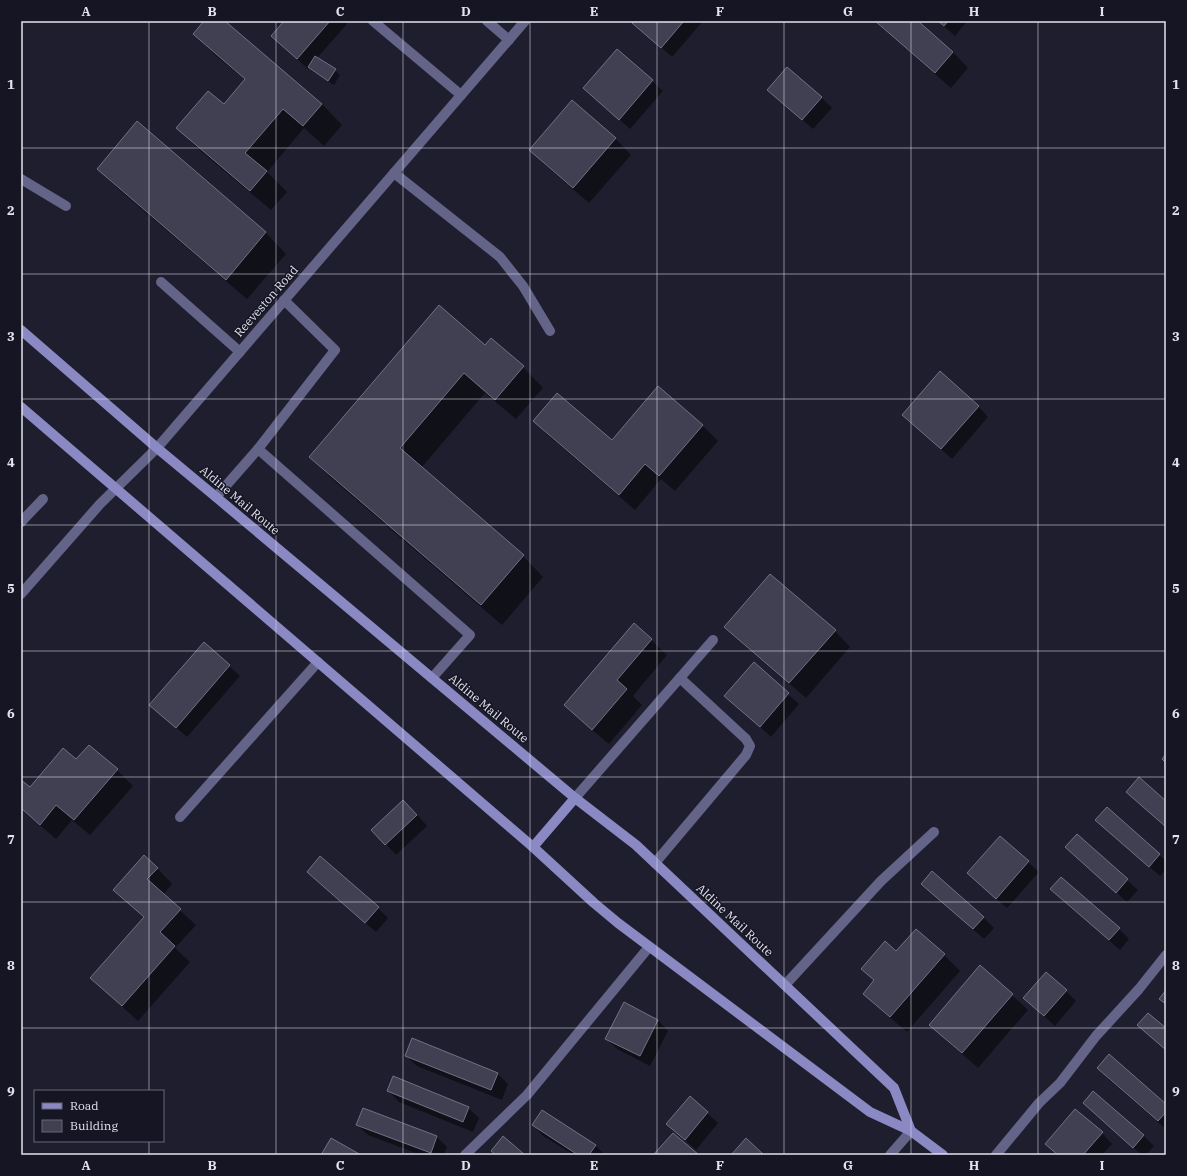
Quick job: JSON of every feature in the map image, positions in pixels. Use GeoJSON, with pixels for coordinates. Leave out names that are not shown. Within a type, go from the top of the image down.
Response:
{"type":"FeatureCollection","features":[{"type":"Feature","properties":{"kind":"main road","name":"Aldine Mail Route"},"geometry":{"type":"LineString","coordinates":[[21,330],[157,448],[575,798],[636,845],[894,1088],[911,1131]]}},
{"type":"Feature","properties":{"kind":"main road"},"geometry":{"type":"LineString","coordinates":[[21,407],[534,848],[594,903],[649,947],[870,1112],[911,1131],[943,1155]]}},
{"type":"Feature","properties":{"kind":"main road"},"geometry":{"type":"LineString","coordinates":[[534,848],[575,798]]}},
{"type":"Feature","properties":{"kind":"street"},"geometry":{"type":"LineString","coordinates":[[372,21],[461,95]]}},
{"type":"Feature","properties":{"kind":"street"},"geometry":{"type":"LineString","coordinates":[[488,21],[509,40]]}},
{"type":"Feature","properties":{"kind":"street","name":"Reeveston Road"},"geometry":{"type":"LineString","coordinates":[[21,594],[100,504],[117,489],[157,448],[525,21]]}},
{"type":"Feature","properties":{"kind":"street"},"geometry":{"type":"LineString","coordinates":[[394,173],[500,257],[523,286],[550,331]]}},
{"type":"Feature","properties":{"kind":"street"},"geometry":{"type":"LineString","coordinates":[[21,178],[66,206]]}},
{"type":"Feature","properties":{"kind":"street"},"geometry":{"type":"LineString","coordinates":[[161,282],[240,352]]}},
{"type":"Feature","properties":{"kind":"street"},"geometry":{"type":"LineString","coordinates":[[216,497],[258,449],[336,350],[284,300]]}},
{"type":"Feature","properties":{"kind":"street"},"geometry":{"type":"LineString","coordinates":[[258,449],[470,635],[432,678]]}},
{"type":"Feature","properties":{"kind":"street"},"geometry":{"type":"LineString","coordinates":[[21,522],[43,499]]}},
{"type":"Feature","properties":{"kind":"street"},"geometry":{"type":"LineString","coordinates":[[575,798],[713,640]]}},
{"type":"Feature","properties":{"kind":"street"},"geometry":{"type":"LineString","coordinates":[[180,817],[318,662]]}},
{"type":"Feature","properties":{"kind":"street"},"geometry":{"type":"LineString","coordinates":[[655,863],[746,755],[750,746],[746,739],[680,678]]}},
{"type":"Feature","properties":{"kind":"street"},"geometry":{"type":"LineString","coordinates":[[784,985],[881,881],[934,832]]}},
{"type":"Feature","properties":{"kind":"street"},"geometry":{"type":"LineString","coordinates":[[465,1155],[527,1095],[649,947]]}},
{"type":"Feature","properties":{"kind":"street"},"geometry":{"type":"LineString","coordinates":[[996,1155],[1039,1103],[1060,1083],[1096,1036],[1139,989],[1166,955]]}},
{"type":"Feature","properties":{"kind":"street"},"geometry":{"type":"LineString","coordinates":[[890,1155],[911,1131]]}},
{"type":"Feature","properties":{"kind":"building"},"geometry":{"type":"Polygon","coordinates":[[[204,21],[225,21],[322,104],[303,126],[283,109],[245,153],[267,171],[250,191],[176,128],[208,91],[224,104],[245,79],[193,34],[204,21]]]}},
{"type":"Feature","properties":{"kind":"building"},"geometry":{"type":"Polygon","coordinates":[[[284,21],[330,21],[297,59],[271,36],[284,21]]]}},
{"type":"Feature","properties":{"kind":"building"},"geometry":{"type":"Polygon","coordinates":[[[634,21],[684,21],[661,48],[632,23],[634,21]]]}},
{"type":"Feature","properties":{"kind":"building"},"geometry":{"type":"Polygon","coordinates":[[[875,21],[918,21],[953,52],[935,73],[875,21]]]}},
{"type":"Feature","properties":{"kind":"building"},"geometry":{"type":"Polygon","coordinates":[[[938,21],[948,21],[944,26],[938,21]]]}},
{"type":"Feature","properties":{"kind":"building"},"geometry":{"type":"Polygon","coordinates":[[[617,49],[653,80],[619,120],[583,88],[617,49]]]}},
{"type":"Feature","properties":{"kind":"building"},"geometry":{"type":"Polygon","coordinates":[[[315,56],[336,69],[328,81],[308,67],[315,56]]]}},
{"type":"Feature","properties":{"kind":"building"},"geometry":{"type":"Polygon","coordinates":[[[787,67],[822,97],[802,120],[767,90],[787,67]]]}},
{"type":"Feature","properties":{"kind":"building"},"geometry":{"type":"Polygon","coordinates":[[[572,100],[616,138],[573,188],[529,150],[572,100]]]}},
{"type":"Feature","properties":{"kind":"building"},"geometry":{"type":"Polygon","coordinates":[[[137,121],[266,232],[226,280],[97,169],[137,121]]]}},
{"type":"Feature","properties":{"kind":"building"},"geometry":{"type":"Polygon","coordinates":[[[439,305],[485,345],[491,338],[524,366],[495,400],[464,373],[400,448],[524,555],[481,605],[309,457],[439,305]]]}},
{"type":"Feature","properties":{"kind":"building"},"geometry":{"type":"Polygon","coordinates":[[[940,371],[979,406],[941,449],[902,415],[940,371]]]}},
{"type":"Feature","properties":{"kind":"building"},"geometry":{"type":"Polygon","coordinates":[[[658,386],[703,425],[659,476],[645,464],[619,495],[533,421],[557,393],[612,440],[658,386]]]}},
{"type":"Feature","properties":{"kind":"building"},"geometry":{"type":"Polygon","coordinates":[[[770,574],[836,630],[789,683],[724,627],[770,574]]]}},
{"type":"Feature","properties":{"kind":"building"},"geometry":{"type":"Polygon","coordinates":[[[634,623],[652,639],[617,680],[627,689],[592,730],[564,705],[634,623]]]}},
{"type":"Feature","properties":{"kind":"building"},"geometry":{"type":"Polygon","coordinates":[[[204,642],[230,665],[176,728],[149,705],[204,642]]]}},
{"type":"Feature","properties":{"kind":"building"},"geometry":{"type":"Polygon","coordinates":[[[754,662],[789,693],[760,727],[724,696],[754,662]]]}},
{"type":"Feature","properties":{"kind":"building"},"geometry":{"type":"Polygon","coordinates":[[[89,745],[118,769],[74,820],[56,805],[40,825],[21,808],[21,780],[30,787],[63,748],[76,759],[89,745]]]}},
{"type":"Feature","properties":{"kind":"building"},"geometry":{"type":"Polygon","coordinates":[[[1166,754],[1166,763],[1162,759],[1166,754]]]}},
{"type":"Feature","properties":{"kind":"building"},"geometry":{"type":"Polygon","coordinates":[[[1139,777],[1166,801],[1166,827],[1126,792],[1139,777]]]}},
{"type":"Feature","properties":{"kind":"building"},"geometry":{"type":"Polygon","coordinates":[[[403,800],[417,815],[385,845],[371,830],[403,800]]]}},
{"type":"Feature","properties":{"kind":"building"},"geometry":{"type":"Polygon","coordinates":[[[1107,807],[1160,854],[1149,867],[1095,820],[1107,807]]]}},
{"type":"Feature","properties":{"kind":"building"},"geometry":{"type":"Polygon","coordinates":[[[1077,834],[1128,879],[1116,893],[1065,847],[1077,834]]]}},
{"type":"Feature","properties":{"kind":"building"},"geometry":{"type":"Polygon","coordinates":[[[1000,836],[1029,861],[996,899],[967,873],[1000,836]]]}},
{"type":"Feature","properties":{"kind":"building"},"geometry":{"type":"Polygon","coordinates":[[[144,855],[158,868],[147,879],[181,909],[160,932],[175,946],[122,1006],[90,978],[144,917],[113,890],[144,855]]]}},
{"type":"Feature","properties":{"kind":"building"},"geometry":{"type":"Polygon","coordinates":[[[320,856],[379,907],[365,923],[307,872],[320,856]]]}},
{"type":"Feature","properties":{"kind":"building"},"geometry":{"type":"Polygon","coordinates":[[[932,871],[984,917],[973,929],[921,884],[932,871]]]}},
{"type":"Feature","properties":{"kind":"building"},"geometry":{"type":"Polygon","coordinates":[[[1061,877],[1120,928],[1109,940],[1050,889],[1061,877]]]}},
{"type":"Feature","properties":{"kind":"building"},"geometry":{"type":"Polygon","coordinates":[[[916,929],[945,954],[890,1017],[863,994],[874,980],[861,969],[885,941],[896,951],[916,929]]]}},
{"type":"Feature","properties":{"kind":"building"},"geometry":{"type":"Polygon","coordinates":[[[980,965],[1013,994],[962,1053],[929,1025],[980,965]]]}},
{"type":"Feature","properties":{"kind":"building"},"geometry":{"type":"Polygon","coordinates":[[[1046,972],[1067,990],[1044,1016],[1023,998],[1046,972]]]}},
{"type":"Feature","properties":{"kind":"building"},"geometry":{"type":"Polygon","coordinates":[[[1166,990],[1166,1004],[1159,999],[1166,990]]]}},
{"type":"Feature","properties":{"kind":"building"},"geometry":{"type":"Polygon","coordinates":[[[624,1002],[658,1020],[640,1056],[605,1039],[624,1002]]]}},
{"type":"Feature","properties":{"kind":"building"},"geometry":{"type":"Polygon","coordinates":[[[1148,1013],[1166,1028],[1166,1050],[1137,1025],[1148,1013]]]}},
{"type":"Feature","properties":{"kind":"building"},"geometry":{"type":"Polygon","coordinates":[[[412,1038],[498,1073],[491,1090],[405,1056],[412,1038]]]}},
{"type":"Feature","properties":{"kind":"building"},"geometry":{"type":"Polygon","coordinates":[[[1109,1054],[1166,1104],[1166,1112],[1158,1121],[1097,1068],[1109,1054]]]}},
{"type":"Feature","properties":{"kind":"building"},"geometry":{"type":"Polygon","coordinates":[[[393,1076],[469,1107],[463,1122],[387,1091],[393,1076]]]}},
{"type":"Feature","properties":{"kind":"building"},"geometry":{"type":"Polygon","coordinates":[[[1093,1091],[1144,1135],[1133,1148],[1083,1103],[1093,1091]]]}},
{"type":"Feature","properties":{"kind":"building"},"geometry":{"type":"Polygon","coordinates":[[[690,1096],[708,1112],[685,1140],[666,1124],[690,1096]]]}},
{"type":"Feature","properties":{"kind":"building"},"geometry":{"type":"Polygon","coordinates":[[[363,1108],[437,1136],[431,1153],[356,1125],[363,1108]]]}},
{"type":"Feature","properties":{"kind":"building"},"geometry":{"type":"Polygon","coordinates":[[[1075,1109],[1103,1132],[1083,1155],[1058,1155],[1045,1144],[1075,1109]]]}},
{"type":"Feature","properties":{"kind":"building"},"geometry":{"type":"Polygon","coordinates":[[[542,1110],[596,1145],[589,1155],[578,1155],[532,1125],[542,1110]]]}},
{"type":"Feature","properties":{"kind":"building"},"geometry":{"type":"Polygon","coordinates":[[[673,1133],[699,1155],[653,1155],[673,1133]]]}},
{"type":"Feature","properties":{"kind":"building"},"geometry":{"type":"Polygon","coordinates":[[[503,1136],[525,1155],[496,1155],[491,1151],[503,1136]]]}},
{"type":"Feature","properties":{"kind":"building"},"geometry":{"type":"Polygon","coordinates":[[[331,1138],[361,1155],[321,1155],[331,1138]]]}},
{"type":"Feature","properties":{"kind":"building"},"geometry":{"type":"Polygon","coordinates":[[[746,1138],[764,1155],[731,1155],[746,1138]]]}}]}
